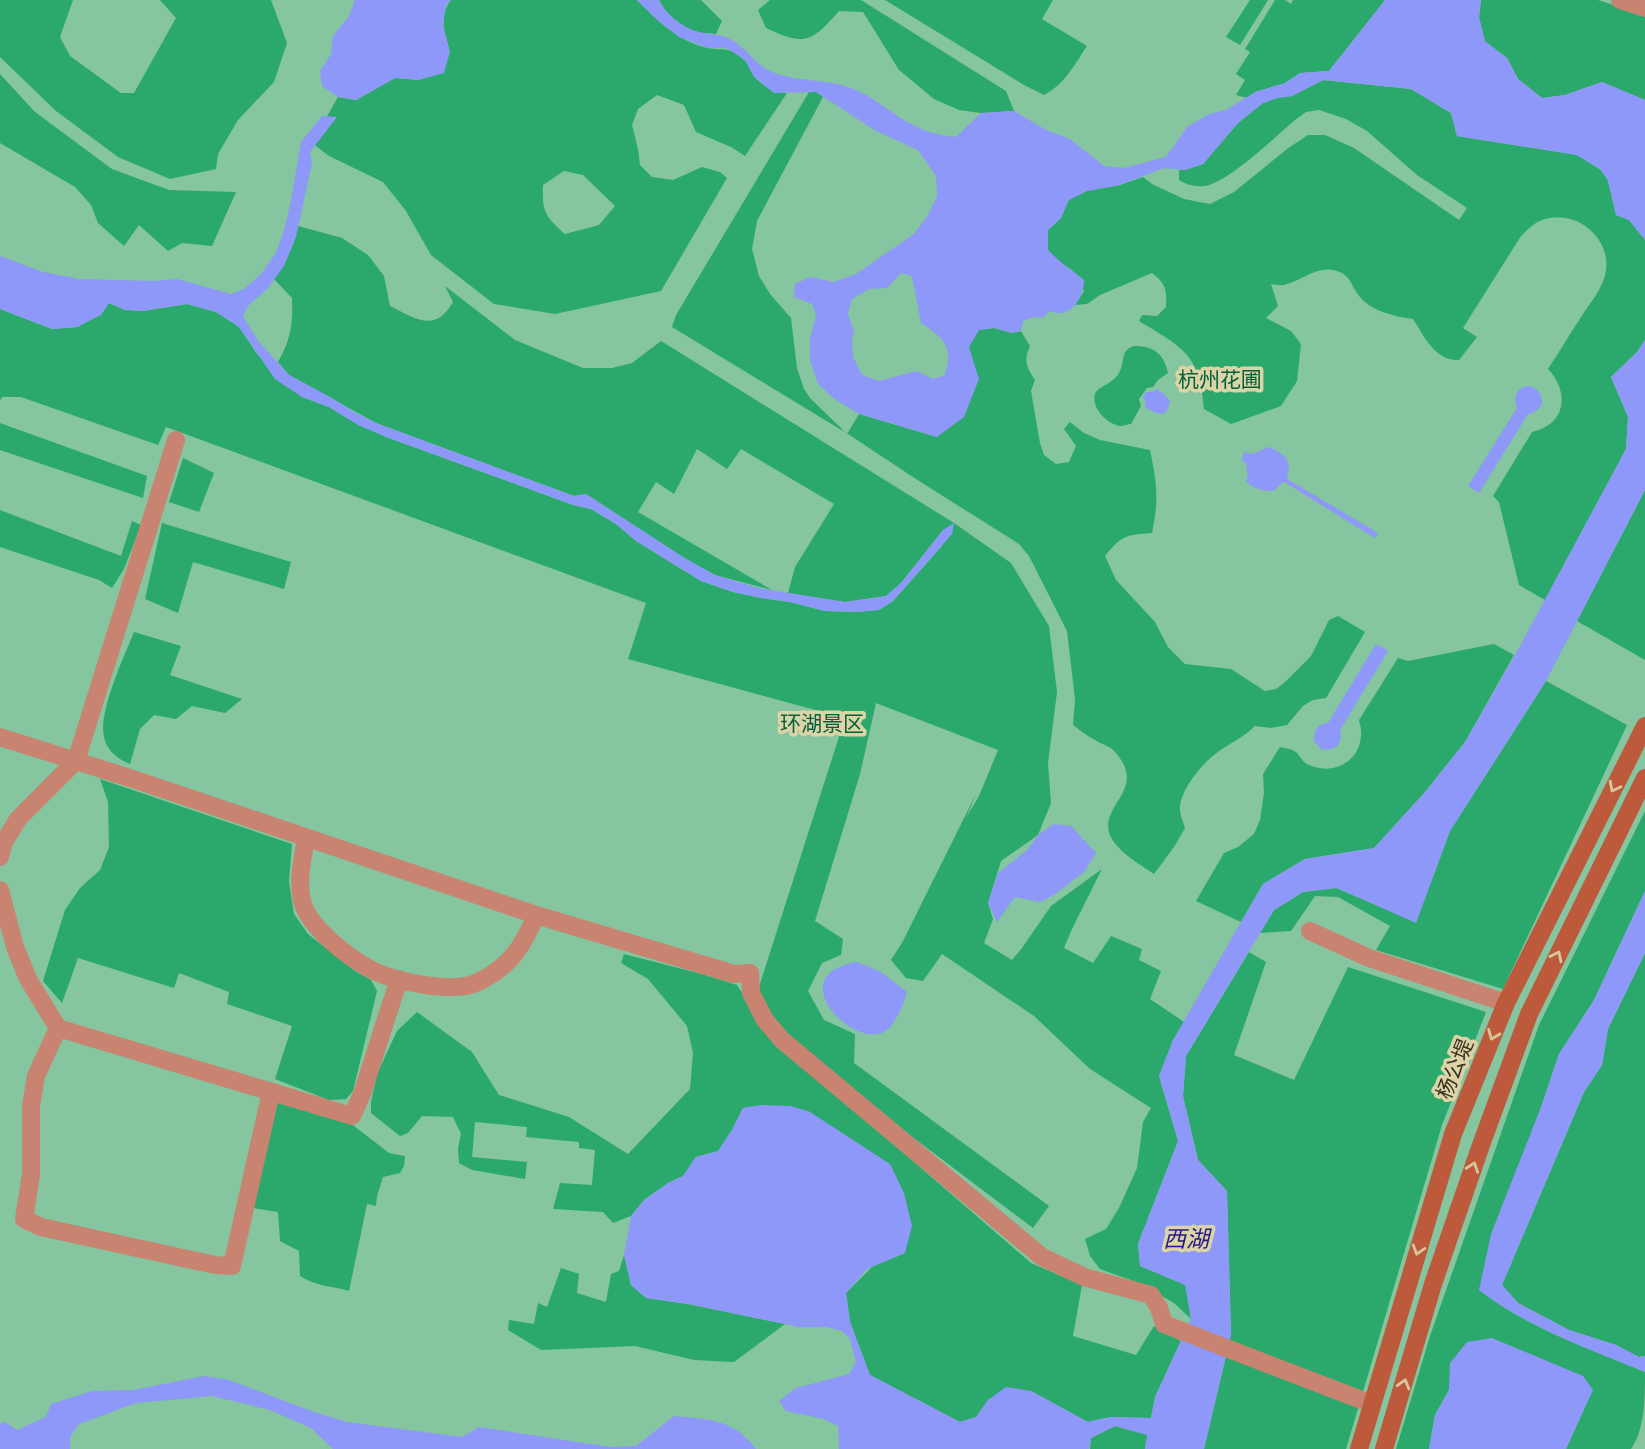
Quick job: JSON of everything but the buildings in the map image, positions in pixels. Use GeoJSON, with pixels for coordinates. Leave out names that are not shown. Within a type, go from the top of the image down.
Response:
{"type":"FeatureCollection","features":[{"type":"Feature","properties":{"kind":"main road","name":"杨公堤"},"geometry":{"type":"LineString","coordinates":[[1359,1449],[1453,1134],[1506,1003],[1645,726]]}},
{"type":"Feature","properties":{"kind":"main road"},"geometry":{"type":"LineString","coordinates":[[1384,1449],[1437,1271],[1529,1014],[1645,778]]}},
{"type":"Feature","properties":{"kind":"street"},"geometry":{"type":"LineString","coordinates":[[1620,0],[1645,8]]}},
{"type":"Feature","properties":{"kind":"street"},"geometry":{"type":"LineString","coordinates":[[0,857],[4,842],[18,819],[76,761],[176,440]]}},
{"type":"Feature","properties":{"kind":"street"},"geometry":{"type":"LineString","coordinates":[[0,737],[536,915],[734,974],[750,974],[751,993],[765,1020],[795,1052],[1042,1257],[1084,1277],[1151,1295],[1164,1324],[1372,1404]]}},
{"type":"Feature","properties":{"kind":"street"},"geometry":{"type":"LineString","coordinates":[[306,838],[299,881],[303,903],[315,923],[340,949],[375,971],[415,984],[451,987],[476,984],[516,954],[536,915]]}},
{"type":"Feature","properties":{"kind":"street"},"geometry":{"type":"LineString","coordinates":[[0,890],[15,947],[28,979],[58,1028],[352,1116],[362,1094],[399,979]]}},
{"type":"Feature","properties":{"kind":"street"},"geometry":{"type":"LineString","coordinates":[[1310,931],[1369,958],[1506,1003]]}},
{"type":"Feature","properties":{"kind":"street"},"geometry":{"type":"LineString","coordinates":[[58,1028],[36,1076],[31,1106],[31,1174],[24,1219],[41,1227],[215,1265],[232,1266],[271,1092]]}},
{"type":"Feature","properties":{"kind":"green space","name":"环湖景区"},"geometry":{"type":"Polygon","coordinates":[[[0,0],[1645,0],[1645,1449],[0,1449],[0,0]]]}},
{"type":"Feature","properties":{"kind":"green space"},"geometry":{"type":"Polygon","coordinates":[[[0,0],[73,0],[60,37],[70,56],[121,93],[134,93],[176,18],[160,0],[271,0],[287,43],[274,82],[238,120],[218,154],[216,169],[170,179],[118,157],[56,111],[0,57],[0,0]]]}},
{"type":"Feature","properties":{"kind":"green space"},"geometry":{"type":"Polygon","coordinates":[[[451,0],[637,0],[687,41],[734,52],[745,61],[762,84],[787,93],[745,156],[696,132],[684,105],[657,95],[638,109],[632,125],[640,165],[652,177],[673,180],[702,167],[720,172],[727,178],[661,291],[555,314],[494,304],[431,255],[406,211],[383,182],[329,156],[312,143],[338,97],[356,100],[395,78],[419,80],[450,52],[444,25],[447,6],[451,0]],[[564,171],[543,185],[546,213],[565,234],[599,225],[615,206],[583,175],[564,171]]]}},
{"type":"Feature","properties":{"kind":"green space"},"geometry":{"type":"Polygon","coordinates":[[[659,0],[701,0],[722,21],[716,34],[698,32],[675,20],[659,0]]]}},
{"type":"Feature","properties":{"kind":"green space"},"geometry":{"type":"Polygon","coordinates":[[[770,0],[861,0],[1006,91],[1014,111],[981,113],[959,110],[934,99],[899,70],[863,12],[839,11],[814,35],[799,39],[766,28],[758,10],[770,0]]]}},
{"type":"Feature","properties":{"kind":"green space"},"geometry":{"type":"Polygon","coordinates":[[[885,0],[1053,0],[1042,19],[1087,46],[1063,80],[1044,95],[885,0]]]}},
{"type":"Feature","properties":{"kind":"green space"},"geometry":{"type":"Polygon","coordinates":[[[1250,0],[1268,0],[1240,45],[1226,37],[1250,0]]]}},
{"type":"Feature","properties":{"kind":"green space"},"geometry":{"type":"Polygon","coordinates":[[[1275,0],[1285,0],[1291,4],[1293,0],[1385,0],[1329,71],[1300,73],[1285,83],[1255,92],[1247,98],[1236,95],[1245,80],[1236,74],[1250,52],[1245,49],[1275,0]]]}},
{"type":"Feature","properties":{"kind":"green space"},"geometry":{"type":"Polygon","coordinates":[[[1481,0],[1598,0],[1645,15],[1645,100],[1602,82],[1565,95],[1542,98],[1518,79],[1507,58],[1484,41],[1479,17],[1481,0]]]}},
{"type":"Feature","properties":{"kind":"green space"},"geometry":{"type":"Polygon","coordinates":[[[0,74],[35,112],[112,169],[169,190],[236,192],[212,246],[182,243],[168,251],[139,225],[124,246],[98,223],[91,205],[75,187],[0,143],[0,74]]]}},
{"type":"Feature","properties":{"kind":"green space","name":"杭州花圃"},"geometry":{"type":"Polygon","coordinates":[[[1323,80],[1411,89],[1451,113],[1457,136],[1577,155],[1601,170],[1608,180],[1616,215],[1629,220],[1645,240],[1645,340],[1637,352],[1611,377],[1628,417],[1626,449],[1545,600],[1519,585],[1499,502],[1493,496],[1532,432],[1552,422],[1561,407],[1560,388],[1548,369],[1597,294],[1606,271],[1603,247],[1588,228],[1567,218],[1554,217],[1536,223],[1521,236],[1463,328],[1477,337],[1459,360],[1437,352],[1413,319],[1391,315],[1370,306],[1359,296],[1347,277],[1339,272],[1321,270],[1285,285],[1271,284],[1278,306],[1266,318],[1291,331],[1301,344],[1297,381],[1281,406],[1231,424],[1204,409],[1198,376],[1186,354],[1167,338],[1139,321],[1142,315],[1157,316],[1166,307],[1165,288],[1157,277],[1152,273],[1100,295],[1087,304],[1075,305],[1084,291],[1072,270],[1059,262],[1048,250],[1048,230],[1061,218],[1068,200],[1087,191],[1120,185],[1143,177],[1184,199],[1210,204],[1234,192],[1308,135],[1325,135],[1354,148],[1459,220],[1467,208],[1417,175],[1367,131],[1346,119],[1319,110],[1306,112],[1239,168],[1215,183],[1198,186],[1179,180],[1179,170],[1203,164],[1238,123],[1263,103],[1292,96],[1323,80]]]}},
{"type":"Feature","properties":{"kind":"green space"},"geometry":{"type":"Polygon","coordinates":[[[809,92],[816,92],[823,97],[757,221],[752,249],[759,276],[770,294],[791,318],[797,368],[804,389],[845,432],[672,327],[676,315],[809,92]]]}},
{"type":"Feature","properties":{"kind":"green space"},"geometry":{"type":"Polygon","coordinates":[[[298,226],[342,238],[368,255],[384,276],[390,306],[416,318],[432,320],[446,312],[453,302],[445,286],[515,340],[583,368],[612,368],[632,363],[661,341],[954,523],[1011,563],[1049,626],[1057,692],[1048,763],[1051,803],[1038,835],[1001,861],[988,903],[993,919],[984,943],[1012,960],[1051,906],[1102,869],[1064,948],[1093,963],[1111,936],[1142,949],[1139,960],[1161,971],[1150,999],[1184,1022],[1173,1040],[1159,1076],[1178,1141],[1138,1244],[1140,1266],[1186,1285],[1191,1319],[1174,1303],[1139,1283],[1100,1269],[1090,1256],[1085,1239],[1106,1229],[1119,1208],[1137,1168],[1143,1122],[1151,1108],[1090,1069],[1034,1016],[942,954],[923,981],[906,978],[891,960],[977,792],[966,818],[979,796],[998,750],[876,703],[860,774],[815,921],[843,939],[841,955],[822,963],[808,991],[824,1020],[855,1034],[854,1063],[1049,1206],[1033,1228],[915,1139],[786,1033],[769,1012],[758,990],[845,718],[628,659],[646,603],[166,427],[158,445],[21,397],[2,397],[0,401],[0,309],[52,329],[78,327],[109,303],[125,310],[143,311],[187,304],[216,312],[239,327],[257,354],[302,397],[329,407],[386,437],[573,505],[591,509],[616,524],[636,541],[701,581],[733,592],[825,611],[879,610],[893,601],[942,546],[943,530],[901,583],[886,596],[845,602],[788,593],[795,567],[834,504],[741,449],[727,469],[697,449],[674,494],[656,482],[638,512],[772,590],[715,575],[586,494],[574,496],[376,423],[289,375],[278,362],[290,331],[292,298],[274,279],[289,254],[298,226]]]}},
{"type":"Feature","properties":{"kind":"green space"},"geometry":{"type":"Polygon","coordinates":[[[994,328],[1012,333],[1021,331],[1030,346],[1027,364],[1035,380],[1031,391],[1044,455],[1056,464],[1069,462],[1076,446],[1064,429],[1070,422],[1084,433],[1100,440],[1150,450],[1156,492],[1152,533],[1125,537],[1105,556],[1116,580],[1155,622],[1168,647],[1185,664],[1231,669],[1265,691],[1276,689],[1284,683],[1311,656],[1329,620],[1338,616],[1365,632],[1326,698],[1313,700],[1303,706],[1287,725],[1271,728],[1255,726],[1212,756],[1200,769],[1189,784],[1180,806],[1185,828],[1154,874],[1123,852],[1110,835],[1108,824],[1127,776],[1124,764],[1112,749],[1073,725],[1075,699],[1067,631],[1029,556],[1019,544],[847,434],[859,414],[937,437],[969,346],[979,330],[994,328]]]}},
{"type":"Feature","properties":{"kind":"green space"},"geometry":{"type":"Polygon","coordinates":[[[1134,346],[1157,352],[1168,373],[1153,387],[1147,388],[1139,399],[1141,406],[1131,424],[1120,426],[1101,414],[1094,399],[1099,389],[1116,377],[1126,351],[1134,346]]]}},
{"type":"Feature","properties":{"kind":"green space"},"geometry":{"type":"Polygon","coordinates":[[[0,423],[147,476],[143,498],[0,450],[0,423]]]}},
{"type":"Feature","properties":{"kind":"green space"},"geometry":{"type":"Polygon","coordinates":[[[183,458],[214,473],[199,512],[169,502],[183,458]]]}},
{"type":"Feature","properties":{"kind":"green space"},"geometry":{"type":"Polygon","coordinates":[[[1645,490],[1645,660],[1577,621],[1645,490]]]}},
{"type":"Feature","properties":{"kind":"green space"},"geometry":{"type":"Polygon","coordinates":[[[0,510],[121,556],[132,521],[141,525],[124,569],[112,588],[99,580],[0,547],[0,510]]]}},
{"type":"Feature","properties":{"kind":"green space"},"geometry":{"type":"Polygon","coordinates":[[[162,523],[291,562],[284,589],[193,562],[178,613],[145,599],[162,523]]]}},
{"type":"Feature","properties":{"kind":"green space"},"geometry":{"type":"Polygon","coordinates":[[[134,632],[181,646],[170,675],[242,699],[225,713],[192,706],[176,719],[154,715],[140,729],[130,764],[110,750],[105,742],[103,726],[108,699],[134,632]]]}},
{"type":"Feature","properties":{"kind":"green space"},"geometry":{"type":"Polygon","coordinates":[[[1494,644],[1514,655],[1465,742],[1425,792],[1374,848],[1305,859],[1263,884],[1241,922],[1196,901],[1224,853],[1238,847],[1254,834],[1260,820],[1264,793],[1263,774],[1280,747],[1296,752],[1305,763],[1316,767],[1325,769],[1342,765],[1355,754],[1361,734],[1359,720],[1398,658],[1408,661],[1494,644]]]}},
{"type":"Feature","properties":{"kind":"green space"},"geometry":{"type":"Polygon","coordinates":[[[1546,681],[1627,725],[1503,989],[1376,950],[1390,926],[1338,897],[1315,896],[1291,931],[1260,933],[1274,910],[1303,892],[1336,888],[1416,922],[1450,831],[1546,681]]]}},
{"type":"Feature","properties":{"kind":"green space"},"geometry":{"type":"Polygon","coordinates":[[[100,779],[292,844],[289,882],[294,914],[308,934],[355,971],[371,980],[377,991],[353,1091],[346,1099],[329,1100],[275,1079],[292,1026],[227,1004],[229,992],[179,973],[174,988],[78,958],[62,1003],[43,981],[65,910],[80,888],[100,870],[109,847],[108,802],[100,779]]]}},
{"type":"Feature","properties":{"kind":"green space"},"geometry":{"type":"Polygon","coordinates":[[[1645,811],[1645,891],[1594,1000],[1559,1054],[1479,1290],[1538,1326],[1645,1372],[1642,1423],[1636,1441],[1631,1449],[1566,1449],[1592,1391],[1451,1363],[1449,1390],[1435,1415],[1429,1449],[1396,1449],[1430,1336],[1539,1025],[1645,811]]]}},
{"type":"Feature","properties":{"kind":"green space"},"geometry":{"type":"Polygon","coordinates":[[[1249,952],[1266,962],[1234,1055],[1294,1080],[1348,967],[1486,1012],[1442,1125],[1346,1449],[1204,1449],[1231,1334],[1227,1191],[1198,1160],[1183,1096],[1186,1056],[1249,952]]]}},
{"type":"Feature","properties":{"kind":"green space"},"geometry":{"type":"Polygon","coordinates":[[[1645,953],[1645,1356],[1639,1357],[1616,1345],[1569,1330],[1518,1303],[1502,1285],[1584,1092],[1602,1065],[1608,1029],[1645,953]]]}},
{"type":"Feature","properties":{"kind":"green space"},"geometry":{"type":"Polygon","coordinates":[[[624,954],[737,985],[775,1042],[1031,1263],[1082,1285],[1073,1336],[1136,1355],[1154,1326],[1181,1341],[1155,1397],[1151,1418],[1110,1417],[1088,1422],[1031,1391],[988,1400],[976,1417],[960,1422],[870,1375],[850,1322],[846,1293],[873,1266],[905,1253],[810,1112],[777,1106],[743,1108],[718,1151],[696,1157],[683,1176],[644,1200],[631,1216],[613,1223],[603,1212],[553,1209],[560,1183],[592,1185],[595,1150],[579,1148],[579,1142],[526,1137],[527,1127],[475,1122],[472,1157],[527,1162],[525,1179],[472,1170],[459,1163],[461,1134],[453,1117],[422,1116],[408,1133],[400,1136],[371,1113],[377,1074],[397,1031],[417,1012],[472,1052],[499,1095],[569,1117],[628,1154],[690,1089],[693,1053],[687,1026],[648,979],[621,963],[624,954]]]}},
{"type":"Feature","properties":{"kind":"green space"},"geometry":{"type":"Polygon","coordinates":[[[278,1101],[345,1119],[389,1153],[405,1156],[400,1173],[383,1177],[376,1206],[367,1204],[349,1291],[317,1284],[300,1276],[299,1251],[280,1241],[278,1212],[253,1208],[278,1101]]]}},
{"type":"Feature","properties":{"kind":"green space"},"geometry":{"type":"Polygon","coordinates":[[[624,1255],[631,1285],[646,1298],[785,1324],[734,1362],[694,1360],[635,1346],[541,1350],[508,1330],[509,1320],[534,1324],[538,1303],[547,1307],[561,1268],[579,1274],[577,1293],[606,1302],[611,1274],[619,1271],[624,1255]]]}},
{"type":"Feature","properties":{"kind":"green space"},"geometry":{"type":"Polygon","coordinates":[[[1115,1426],[1148,1435],[1145,1449],[1090,1449],[1091,1438],[1115,1426]]]}},
{"type":"Feature","properties":{"kind":"water"},"geometry":{"type":"Polygon","coordinates":[[[355,0],[451,0],[446,5],[443,25],[450,52],[444,73],[419,80],[395,78],[356,100],[338,97],[322,86],[320,71],[331,54],[333,36],[349,16],[355,0]]]}},
{"type":"Feature","properties":{"kind":"water"},"geometry":{"type":"Polygon","coordinates":[[[637,0],[659,0],[681,24],[693,30],[731,39],[772,72],[846,86],[925,130],[956,137],[981,113],[1014,111],[1046,130],[1070,139],[1104,166],[1124,168],[1166,157],[1187,127],[1209,114],[1226,110],[1255,92],[1285,83],[1300,73],[1329,71],[1385,0],[1481,0],[1479,17],[1485,41],[1507,58],[1518,79],[1542,98],[1565,95],[1602,82],[1645,100],[1645,240],[1629,220],[1616,215],[1608,181],[1601,170],[1577,155],[1457,136],[1451,113],[1411,89],[1323,80],[1292,96],[1263,103],[1238,123],[1203,164],[1185,170],[1164,168],[1120,185],[1087,191],[1069,200],[1061,218],[1048,230],[1048,250],[1084,280],[1078,301],[1066,312],[1049,311],[1043,318],[1033,317],[1023,321],[1021,331],[1012,333],[994,328],[979,330],[969,347],[979,379],[964,417],[937,437],[859,414],[836,400],[818,384],[810,361],[810,338],[816,316],[812,304],[794,297],[795,284],[810,277],[834,282],[856,274],[914,234],[928,215],[937,196],[936,176],[918,150],[876,131],[816,92],[774,93],[754,77],[745,60],[727,48],[708,48],[679,37],[637,0]],[[901,273],[887,288],[869,289],[852,299],[848,314],[854,331],[853,357],[862,375],[879,381],[917,371],[933,379],[945,375],[948,356],[945,344],[921,323],[912,276],[901,273]]]}},
{"type":"Feature","properties":{"kind":"water"},"geometry":{"type":"Polygon","coordinates":[[[322,116],[337,117],[310,152],[312,163],[296,237],[284,266],[268,288],[247,307],[243,317],[259,342],[289,375],[376,423],[574,496],[586,494],[715,575],[758,588],[845,602],[886,596],[901,583],[943,530],[954,523],[952,534],[893,601],[879,610],[825,611],[733,592],[701,581],[636,541],[616,524],[591,509],[573,505],[386,437],[358,425],[329,407],[302,397],[275,379],[239,327],[216,312],[187,304],[143,311],[125,310],[109,303],[101,315],[77,327],[52,329],[0,309],[0,256],[43,272],[79,279],[177,279],[231,294],[244,289],[261,274],[276,253],[285,227],[301,142],[322,116]]]}},
{"type":"Feature","properties":{"kind":"water","name":"西湖"},"geometry":{"type":"Polygon","coordinates":[[[1645,340],[1645,490],[1546,681],[1450,831],[1416,923],[1337,888],[1303,892],[1274,910],[1186,1056],[1183,1096],[1198,1160],[1227,1191],[1231,1335],[1204,1449],[1145,1449],[1147,1435],[1115,1426],[1091,1438],[1089,1449],[839,1449],[838,1426],[824,1419],[786,1411],[779,1401],[796,1388],[849,1374],[856,1362],[850,1339],[842,1331],[826,1327],[799,1327],[646,1298],[631,1285],[624,1255],[631,1216],[644,1200],[683,1176],[696,1157],[718,1151],[743,1108],[761,1105],[791,1106],[810,1112],[890,1164],[904,1193],[912,1226],[905,1253],[867,1269],[846,1293],[850,1322],[870,1375],[960,1422],[976,1417],[988,1400],[1006,1387],[1031,1391],[1088,1422],[1110,1417],[1151,1418],[1155,1397],[1191,1319],[1185,1285],[1140,1266],[1138,1244],[1178,1141],[1159,1076],[1173,1040],[1263,884],[1305,859],[1374,848],[1425,792],[1465,742],[1626,449],[1628,417],[1611,377],[1637,352],[1645,340]]]}},
{"type":"Feature","properties":{"kind":"water"},"geometry":{"type":"Polygon","coordinates":[[[1530,386],[1542,397],[1541,405],[1528,414],[1479,493],[1468,486],[1517,408],[1517,393],[1530,386]]]}},
{"type":"Feature","properties":{"kind":"water"},"geometry":{"type":"Polygon","coordinates":[[[1156,389],[1170,401],[1167,411],[1162,414],[1145,407],[1143,397],[1146,392],[1156,389]]]}},
{"type":"Feature","properties":{"kind":"water"},"geometry":{"type":"Polygon","coordinates":[[[1268,447],[1287,460],[1287,479],[1378,533],[1375,538],[1284,482],[1274,491],[1266,491],[1249,484],[1246,481],[1247,464],[1242,457],[1244,452],[1253,454],[1268,447]]]}},
{"type":"Feature","properties":{"kind":"water"},"geometry":{"type":"Polygon","coordinates":[[[1376,644],[1388,651],[1340,730],[1337,746],[1321,749],[1314,741],[1315,731],[1319,726],[1328,723],[1376,644]]]}},
{"type":"Feature","properties":{"kind":"water"},"geometry":{"type":"Polygon","coordinates":[[[1054,824],[1071,826],[1096,853],[1084,872],[1054,895],[1040,902],[1015,897],[997,922],[988,903],[998,873],[1027,850],[1038,835],[1054,824]]]}},
{"type":"Feature","properties":{"kind":"water"},"geometry":{"type":"Polygon","coordinates":[[[1645,891],[1645,953],[1608,1029],[1602,1065],[1584,1092],[1502,1285],[1518,1303],[1569,1330],[1616,1345],[1639,1357],[1645,1356],[1645,1372],[1538,1326],[1479,1290],[1491,1234],[1559,1054],[1594,1000],[1645,891]]]}},
{"type":"Feature","properties":{"kind":"water"},"geometry":{"type":"Polygon","coordinates":[[[857,962],[881,972],[907,992],[890,1027],[874,1035],[859,1031],[843,1022],[831,1010],[824,996],[824,981],[834,970],[857,962]]]}},
{"type":"Feature","properties":{"kind":"water"},"geometry":{"type":"Polygon","coordinates":[[[1492,1338],[1583,1376],[1593,1390],[1566,1449],[1429,1449],[1435,1415],[1449,1390],[1450,1363],[1467,1342],[1492,1338]]]}},
{"type":"Feature","properties":{"kind":"water"},"geometry":{"type":"Polygon","coordinates":[[[204,1376],[229,1380],[347,1422],[462,1437],[479,1427],[610,1447],[636,1446],[674,1416],[720,1422],[738,1431],[756,1449],[333,1449],[311,1428],[270,1410],[212,1396],[136,1403],[79,1424],[70,1437],[70,1449],[0,1449],[0,1424],[5,1422],[17,1430],[46,1417],[51,1404],[92,1391],[134,1390],[204,1376]]]}}]}
